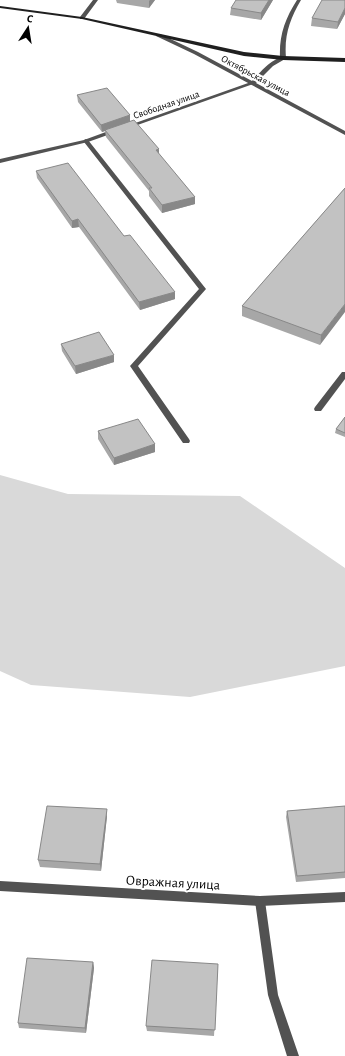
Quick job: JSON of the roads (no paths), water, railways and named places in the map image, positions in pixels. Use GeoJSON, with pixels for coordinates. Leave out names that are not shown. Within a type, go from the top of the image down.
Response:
{"type":"FeatureCollection","features":[{"type":"Feature","properties":{"kind":"main road","name":"Октябрьская улица"},"geometry":{"type":"LineString","coordinates":[[0,7],[82,18],[244,54],[283,58],[345,60]]}},
{"type":"Feature","properties":{"kind":"street"},"geometry":{"type":"LineString","coordinates":[[82,18],[96,0]]}},
{"type":"Feature","properties":{"kind":"street"},"geometry":{"type":"LineString","coordinates":[[283,58],[281,40],[288,17],[299,0]]}},
{"type":"Feature","properties":{"kind":"street","name":"Октябрьская улица"},"geometry":{"type":"LineString","coordinates":[[158,35],[253,83],[345,133]]}},
{"type":"Feature","properties":{"kind":"street","name":"Свободная улица"},"geometry":{"type":"LineString","coordinates":[[0,161],[86,141],[253,83],[271,65],[283,58]]}},
{"type":"Feature","properties":{"kind":"street"},"geometry":{"type":"LineString","coordinates":[[86,141],[203,289],[134,366],[186,441]]}},
{"type":"Feature","properties":{"kind":"street"},"geometry":{"type":"LineString","coordinates":[[318,409],[345,374]]}},
{"type":"Feature","properties":{"kind":"street","name":"Овражная улица"},"geometry":{"type":"LineString","coordinates":[[0,886],[260,901],[345,897]]}},
{"type":"Feature","properties":{"kind":"street"},"geometry":{"type":"LineString","coordinates":[[260,901],[273,995],[293,1056]]}}]}
